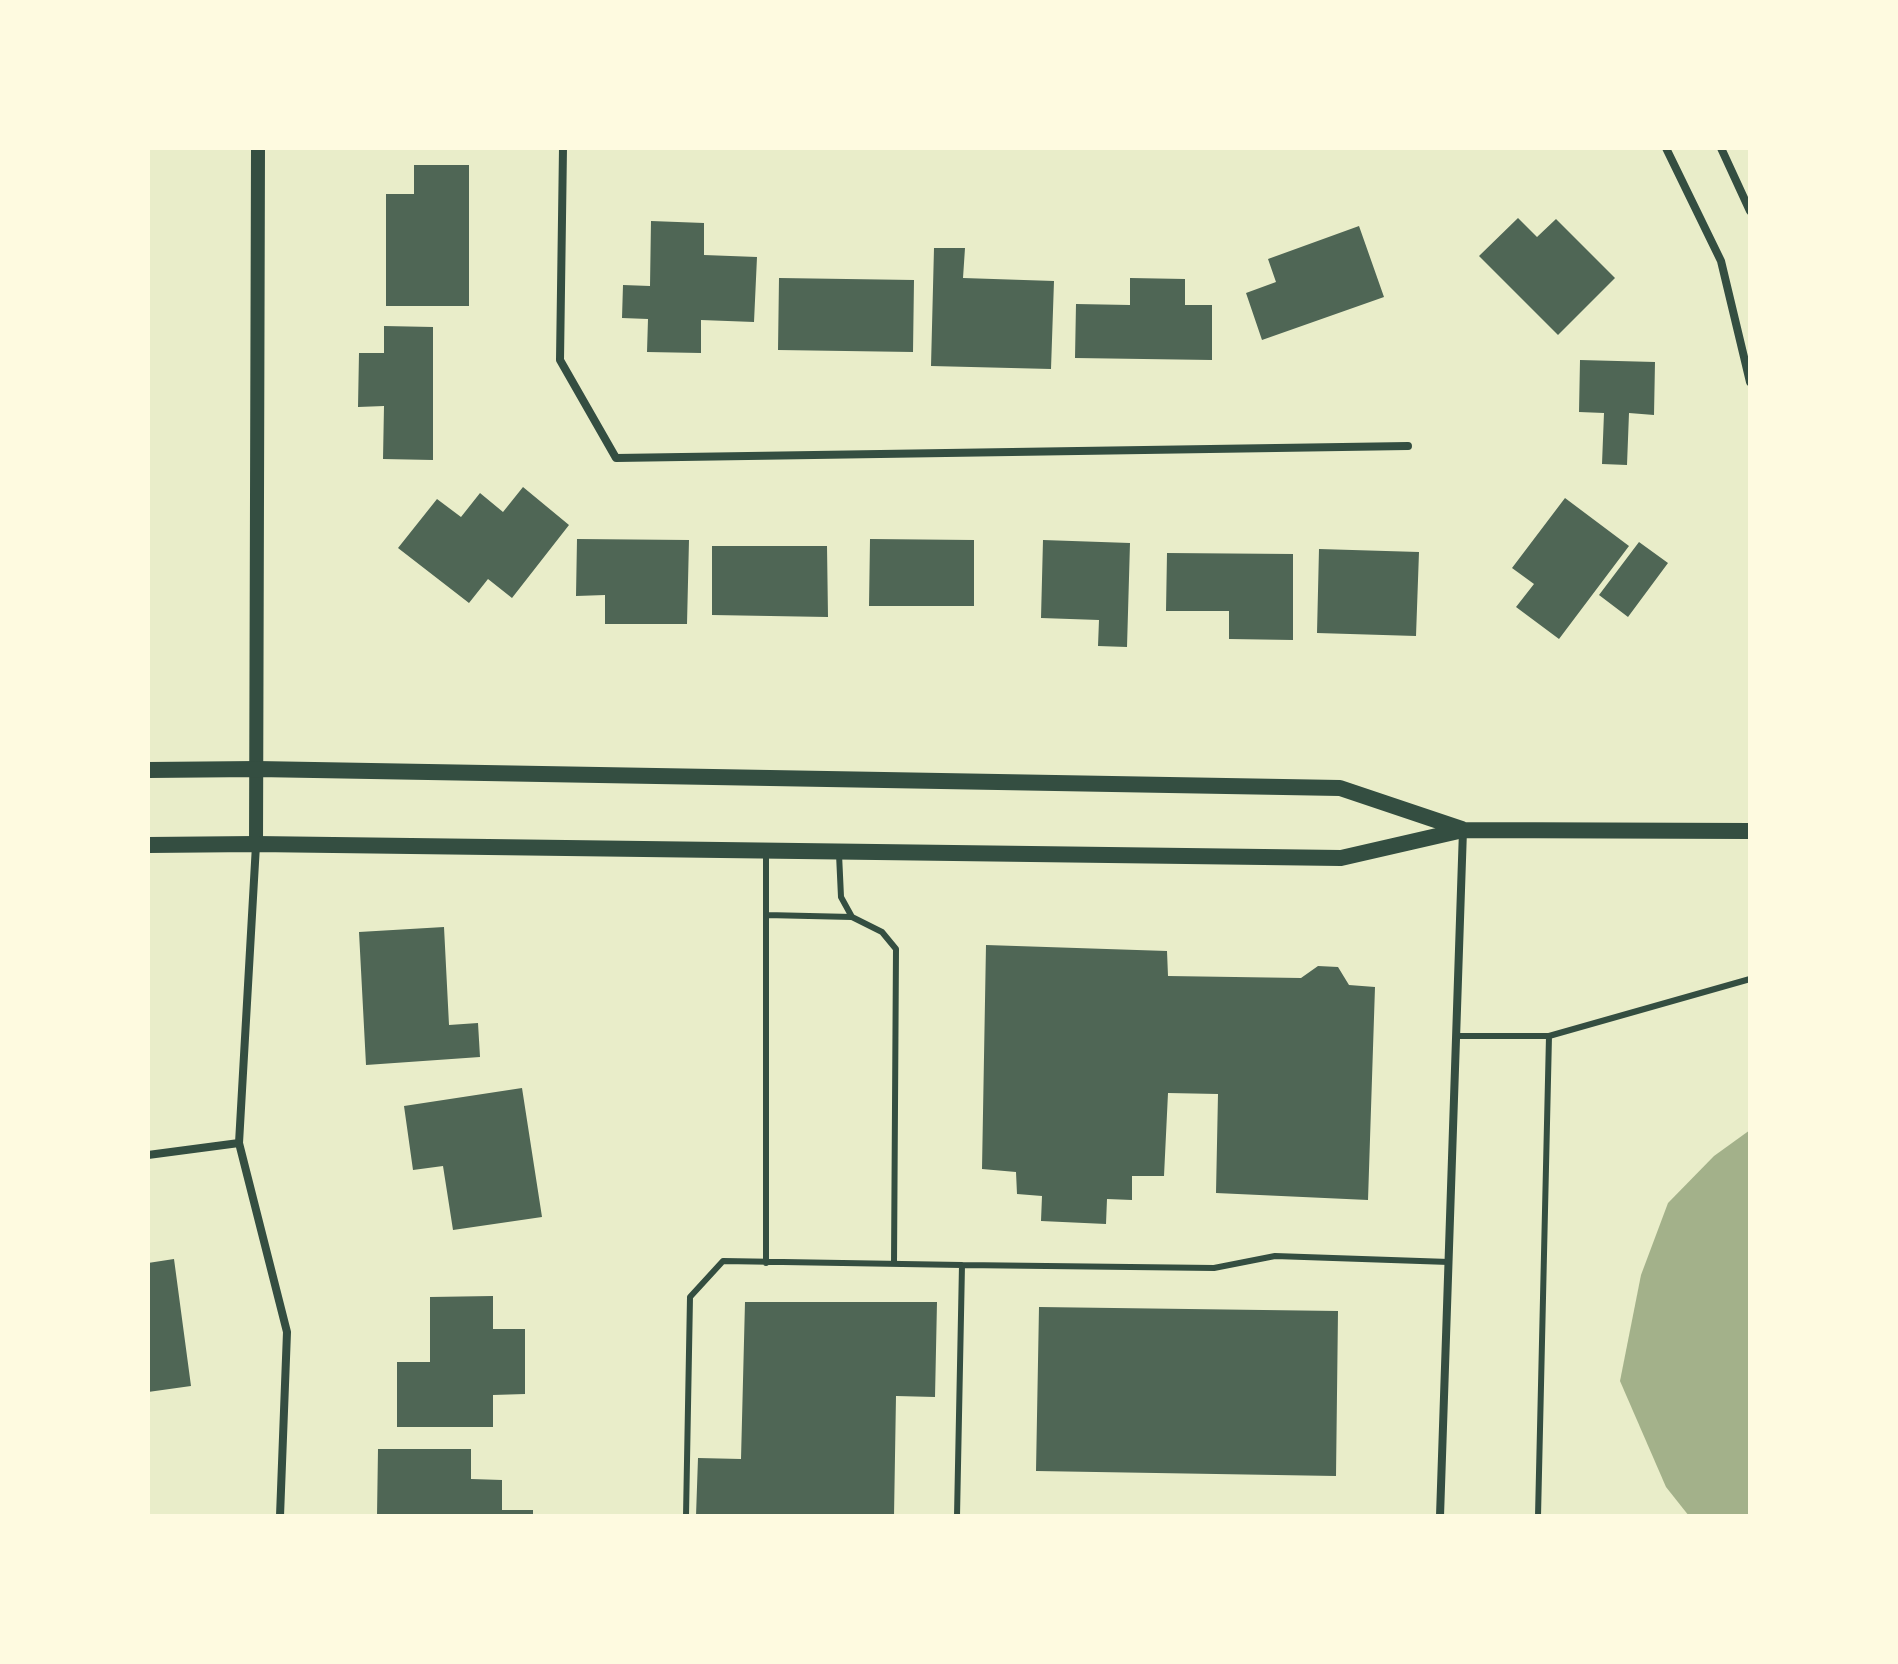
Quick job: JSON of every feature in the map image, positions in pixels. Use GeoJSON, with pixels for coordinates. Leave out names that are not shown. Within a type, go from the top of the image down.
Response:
{"type":"FeatureCollection","features":[{"type":"Feature","properties":{"kind":"main road"},"geometry":{"type":"LineString","coordinates":[[148,770],[257,769],[1340,788],[1463,830]]}},
{"type":"Feature","properties":{"kind":"main road"},"geometry":{"type":"LineString","coordinates":[[148,845],[839,850],[1341,858],[1463,830],[1750,831]]}},
{"type":"Feature","properties":{"kind":"street"},"geometry":{"type":"LineString","coordinates":[[258,148],[256,844],[239,1143],[287,1332],[280,1516]]}},
{"type":"Feature","properties":{"kind":"street"},"geometry":{"type":"LineString","coordinates":[[563,148],[560,360],[616,458],[1408,446]]}},
{"type":"Feature","properties":{"kind":"street"},"geometry":{"type":"LineString","coordinates":[[1666,148],[1721,261],[1750,382]]}},
{"type":"Feature","properties":{"kind":"street"},"geometry":{"type":"LineString","coordinates":[[1721,148],[1750,211]]}},
{"type":"Feature","properties":{"kind":"street"},"geometry":{"type":"LineString","coordinates":[[1440,1516],[1463,830]]}},
{"type":"Feature","properties":{"kind":"street"},"geometry":{"type":"LineString","coordinates":[[148,1155],[239,1143]]}},
{"type":"Feature","properties":{"kind":"lane"},"geometry":{"type":"LineString","coordinates":[[766,850],[766,1263]]}},
{"type":"Feature","properties":{"kind":"lane"},"geometry":{"type":"LineString","coordinates":[[839,850],[841,897],[852,917]]}},
{"type":"Feature","properties":{"kind":"lane"},"geometry":{"type":"LineString","coordinates":[[766,915],[852,917],[882,932],[896,949],[894,1264]]}},
{"type":"Feature","properties":{"kind":"lane"},"geometry":{"type":"LineString","coordinates":[[1457,1036],[1549,1036],[1750,979]]}},
{"type":"Feature","properties":{"kind":"lane"},"geometry":{"type":"LineString","coordinates":[[1538,1516],[1549,1036]]}},
{"type":"Feature","properties":{"kind":"lane"},"geometry":{"type":"LineString","coordinates":[[686,1516],[690,1297],[723,1261],[1214,1268],[1275,1256],[1449,1262]]}},
{"type":"Feature","properties":{"kind":"lane"},"geometry":{"type":"LineString","coordinates":[[957,1516],[962,1265]]}},
{"type":"Feature","properties":{"kind":"shaded area"},"geometry":{"type":"Polygon","coordinates":[[[1750,1130],[1750,1516],[1689,1516],[1666,1487],[1620,1381],[1641,1275],[1668,1203],[1714,1156],[1750,1130]]]}},
{"type":"Feature","properties":{"kind":"building"},"geometry":{"type":"Polygon","coordinates":[[[414,165],[469,165],[469,306],[386,306],[386,194],[414,194],[414,165]]]}},
{"type":"Feature","properties":{"kind":"building"},"geometry":{"type":"Polygon","coordinates":[[[1518,218],[1537,237],[1556,219],[1615,278],[1558,335],[1479,256],[1518,218]]]}},
{"type":"Feature","properties":{"kind":"building"},"geometry":{"type":"Polygon","coordinates":[[[651,221],[704,223],[704,255],[757,257],[754,322],[701,320],[701,353],[647,352],[648,319],[622,318],[623,285],[650,286],[651,221]]]}},
{"type":"Feature","properties":{"kind":"building"},"geometry":{"type":"Polygon","coordinates":[[[1359,226],[1384,297],[1262,340],[1246,293],[1276,282],[1268,259],[1359,226]]]}},
{"type":"Feature","properties":{"kind":"building"},"geometry":{"type":"Polygon","coordinates":[[[934,248],[965,248],[963,278],[1054,281],[1051,369],[931,366],[934,248]]]}},
{"type":"Feature","properties":{"kind":"building"},"geometry":{"type":"Polygon","coordinates":[[[779,278],[914,280],[913,352],[778,350],[779,278]]]}},
{"type":"Feature","properties":{"kind":"building"},"geometry":{"type":"Polygon","coordinates":[[[1130,278],[1185,279],[1185,305],[1212,305],[1212,360],[1075,358],[1076,304],[1130,305],[1130,278]]]}},
{"type":"Feature","properties":{"kind":"building"},"geometry":{"type":"Polygon","coordinates":[[[384,326],[433,327],[433,460],[383,459],[384,406],[358,407],[359,353],[384,353],[384,326]]]}},
{"type":"Feature","properties":{"kind":"building"},"geometry":{"type":"Polygon","coordinates":[[[1580,360],[1655,362],[1654,415],[1629,413],[1627,465],[1602,464],[1604,413],[1579,412],[1580,360]]]}},
{"type":"Feature","properties":{"kind":"building"},"geometry":{"type":"Polygon","coordinates":[[[523,487],[569,525],[512,598],[488,579],[469,603],[398,548],[437,499],[461,517],[480,493],[503,512],[523,487]]]}},
{"type":"Feature","properties":{"kind":"building"},"geometry":{"type":"Polygon","coordinates":[[[1565,498],[1629,546],[1559,639],[1516,607],[1534,584],[1512,568],[1565,498]]]}},
{"type":"Feature","properties":{"kind":"building"},"geometry":{"type":"Polygon","coordinates":[[[577,539],[689,540],[687,624],[605,624],[605,595],[576,596],[577,539]]]}},
{"type":"Feature","properties":{"kind":"building"},"geometry":{"type":"Polygon","coordinates":[[[870,539],[974,540],[974,606],[869,606],[870,539]]]}},
{"type":"Feature","properties":{"kind":"building"},"geometry":{"type":"Polygon","coordinates":[[[1043,540],[1130,543],[1127,647],[1098,646],[1099,620],[1041,618],[1043,540]]]}},
{"type":"Feature","properties":{"kind":"building"},"geometry":{"type":"Polygon","coordinates":[[[1639,542],[1668,563],[1628,617],[1599,595],[1639,542]]]}},
{"type":"Feature","properties":{"kind":"building"},"geometry":{"type":"Polygon","coordinates":[[[712,546],[827,546],[828,617],[712,615],[712,546]]]}},
{"type":"Feature","properties":{"kind":"building"},"geometry":{"type":"Polygon","coordinates":[[[1319,549],[1419,552],[1416,636],[1317,633],[1319,549]]]}},
{"type":"Feature","properties":{"kind":"building"},"geometry":{"type":"Polygon","coordinates":[[[1167,553],[1293,554],[1293,640],[1229,639],[1229,611],[1166,611],[1167,553]]]}},
{"type":"Feature","properties":{"kind":"building"},"geometry":{"type":"Polygon","coordinates":[[[444,927],[449,1025],[478,1023],[480,1057],[366,1065],[359,932],[444,927]]]}},
{"type":"Feature","properties":{"kind":"building"},"geometry":{"type":"Polygon","coordinates":[[[986,945],[1167,951],[1168,976],[1301,978],[1318,966],[1338,967],[1349,985],[1375,987],[1368,1200],[1216,1193],[1218,1094],[1168,1093],[1164,1176],[1132,1176],[1132,1200],[1107,1199],[1106,1224],[1041,1221],[1042,1196],[1017,1194],[1016,1172],[982,1169],[986,945]]]}},
{"type":"Feature","properties":{"kind":"building"},"geometry":{"type":"Polygon","coordinates":[[[522,1088],[542,1217],[453,1230],[443,1166],[413,1170],[404,1106],[522,1088]]]}},
{"type":"Feature","properties":{"kind":"building"},"geometry":{"type":"Polygon","coordinates":[[[174,1259],[191,1386],[148,1392],[148,1263],[174,1259]]]}},
{"type":"Feature","properties":{"kind":"building"},"geometry":{"type":"Polygon","coordinates":[[[493,1296],[493,1329],[525,1329],[525,1394],[493,1395],[493,1427],[397,1427],[397,1362],[430,1362],[430,1297],[493,1296]]]}},
{"type":"Feature","properties":{"kind":"building"},"geometry":{"type":"Polygon","coordinates":[[[745,1302],[937,1302],[935,1397],[896,1396],[894,1516],[696,1516],[698,1458],[741,1459],[745,1302]]]}},
{"type":"Feature","properties":{"kind":"building"},"geometry":{"type":"Polygon","coordinates":[[[1039,1307],[1338,1311],[1336,1476],[1036,1471],[1039,1307]]]}},
{"type":"Feature","properties":{"kind":"building"},"geometry":{"type":"Polygon","coordinates":[[[378,1449],[471,1449],[471,1479],[502,1480],[502,1510],[533,1510],[533,1516],[377,1516],[378,1449]]]}}]}
